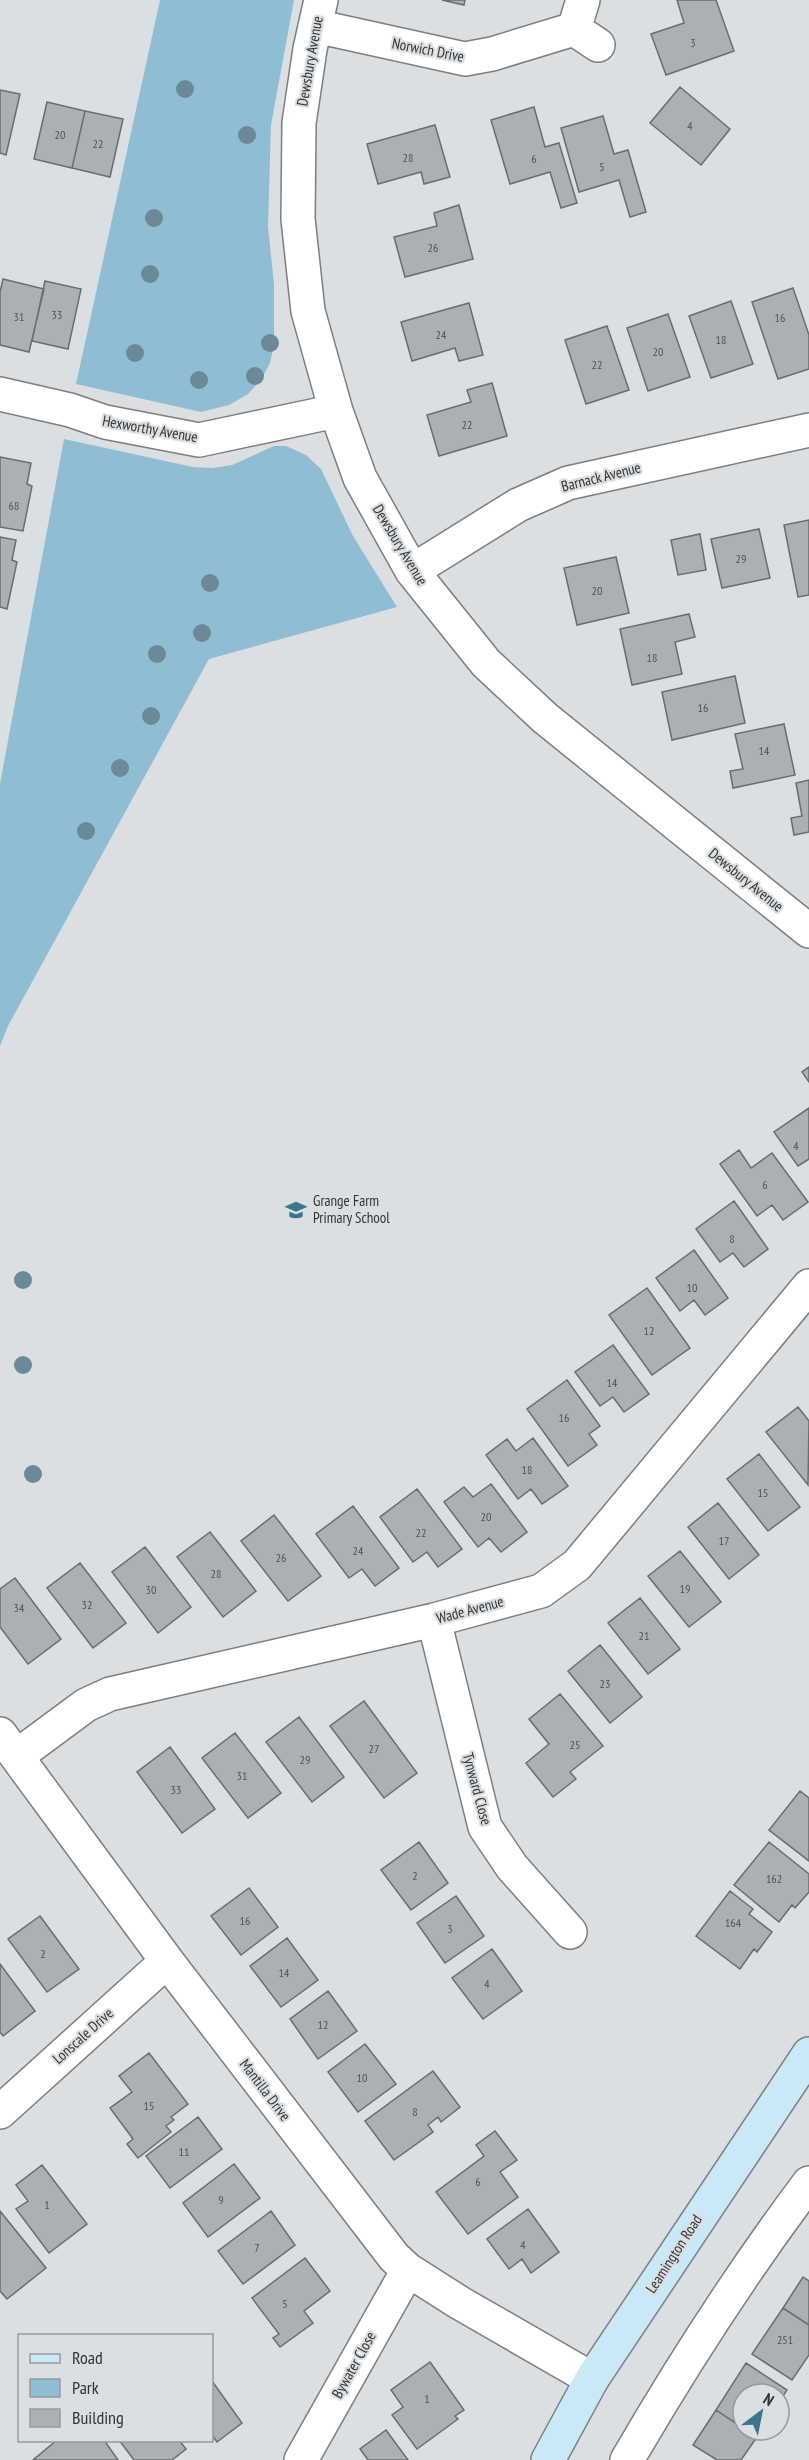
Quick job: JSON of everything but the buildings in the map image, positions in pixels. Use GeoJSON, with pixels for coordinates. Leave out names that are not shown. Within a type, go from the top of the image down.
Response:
{"type":"FeatureCollection","features":[{"type":"Feature","properties":{"kind":"main road","name":"Leamington Road"},"geometry":{"type":"LineString","coordinates":[[548,2460],[592,2379],[809,2054]]}},
{"type":"Feature","properties":{"kind":"street","name":"Norwich Drive"},"geometry":{"type":"LineString","coordinates":[[318,13],[465,59],[492,54],[585,25]]}},
{"type":"Feature","properties":{"kind":"street","name":"Dewsbury Avenue"},"geometry":{"type":"LineString","coordinates":[[318,13],[299,123],[298,219],[308,311],[336,411],[360,478],[412,572],[486,663],[545,718],[809,931]]}},
{"type":"Feature","properties":{"kind":"street","name":"Hexworthy Avenue"},"geometry":{"type":"LineString","coordinates":[[0,394],[70,410],[105,422],[199,440],[336,411]]}},
{"type":"Feature","properties":{"kind":"street","name":"Barnack Avenue"},"geometry":{"type":"LineString","coordinates":[[412,572],[518,505],[568,483],[809,430]]}},
{"type":"Feature","properties":{"kind":"street","name":"Wade Avenue"},"geometry":{"type":"LineString","coordinates":[[8,1745],[110,1694],[434,1620],[541,1591],[577,1565],[809,1286]]}},
{"type":"Feature","properties":{"kind":"street","name":"Tynward Close"},"geometry":{"type":"LineString","coordinates":[[434,1620],[485,1827],[512,1867],[570,1932]]}},
{"type":"Feature","properties":{"kind":"street","name":"Mantilla Drive"},"geometry":{"type":"LineString","coordinates":[[8,1745],[167,1961],[380,2242],[408,2270],[460,2304],[592,2379]]}},
{"type":"Feature","properties":{"kind":"street","name":"Lonscale Drive"},"geometry":{"type":"LineString","coordinates":[[0,2112],[167,1961]]}},
{"type":"Feature","properties":{"kind":"street"},"geometry":{"type":"LineString","coordinates":[[627,2460],[671,2385],[761,2247],[809,2183]]}},
{"type":"Feature","properties":{"kind":"street","name":"Bywater Close"},"geometry":{"type":"LineString","coordinates":[[301,2460],[408,2270]]}},
{"type":"Feature","properties":{"kind":"green space"},"geometry":{"type":"Polygon","coordinates":[[[160,0],[294,0],[271,125],[268,227],[274,284],[274,345],[270,363],[261,380],[248,394],[229,405],[201,412],[76,384],[160,0]]]}},
{"type":"Feature","properties":{"kind":"green space"},"geometry":{"type":"Polygon","coordinates":[[[64,439],[193,467],[212,468],[232,465],[274,446],[286,446],[306,455],[321,469],[353,536],[397,607],[209,659],[8,1026],[0,1046],[0,784],[64,439]]]}},
{"type":"Feature","properties":{"kind":"place","name":"Grange Farm Primary School"},"geometry":{"type":"Point","coordinates":[296,1210]}}]}
